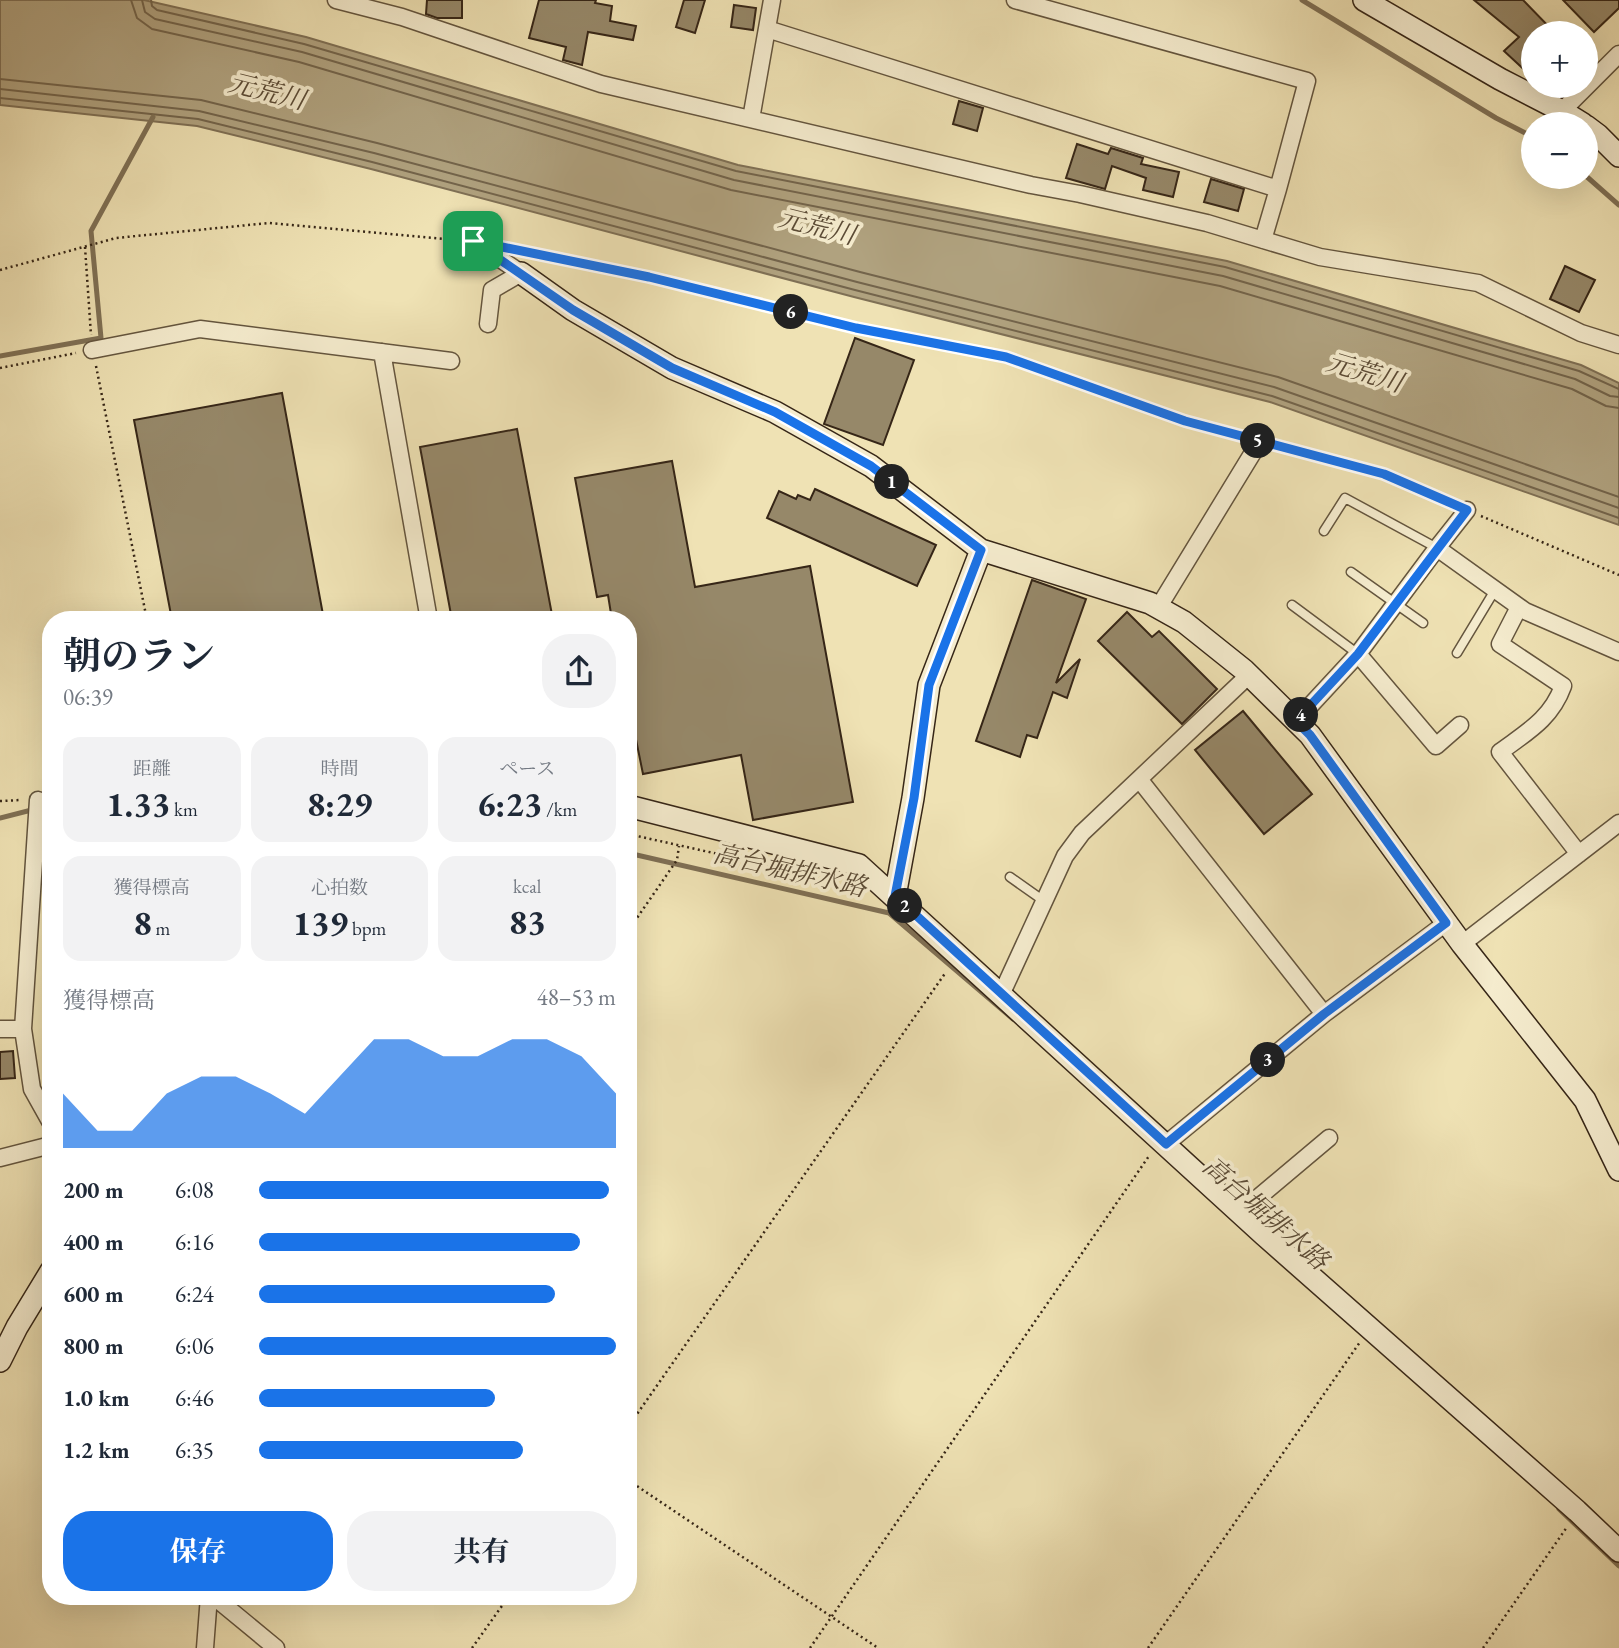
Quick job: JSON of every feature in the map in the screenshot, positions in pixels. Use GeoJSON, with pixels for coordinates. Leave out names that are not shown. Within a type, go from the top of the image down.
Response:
{"type":"FeatureCollection","features":[{"type":"Feature","properties":{"kind":"street"},"geometry":{"type":"LineString","coordinates":[[336,0],[402,17],[601,84],[1018,182],[1208,223],[1320,257],[1478,283],[1581,333],[1619,345]]}},
{"type":"Feature","properties":{"kind":"street"},"geometry":{"type":"LineString","coordinates":[[751,119],[772,0]]}},
{"type":"Feature","properties":{"kind":"street"},"geometry":{"type":"LineString","coordinates":[[1015,0],[1307,81],[1263,240]]}},
{"type":"Feature","properties":{"kind":"street"},"geometry":{"type":"LineString","coordinates":[[1364,0],[1500,79],[1562,111],[1619,54]]}},
{"type":"Feature","properties":{"kind":"street"},"geometry":{"type":"LineString","coordinates":[[767,29],[1278,189]]}},
{"type":"Feature","properties":{"kind":"street"},"geometry":{"type":"LineString","coordinates":[[1598,135],[1619,156]]}},
{"type":"Feature","properties":{"kind":"street"},"geometry":{"type":"LineString","coordinates":[[473,241],[573,310],[672,368],[775,412],[871,466],[981,550],[1150,603],[1184,622],[1249,675],[1310,735],[1446,923],[1585,1100],[1619,1170]]}},
{"type":"Feature","properties":{"kind":"street"},"geometry":{"type":"LineString","coordinates":[[488,324],[492,290],[522,273]]}},
{"type":"Feature","properties":{"kind":"street"},"geometry":{"type":"LineString","coordinates":[[92,349],[200,329],[451,361]]}},
{"type":"Feature","properties":{"kind":"street"},"geometry":{"type":"LineString","coordinates":[[382,352],[427,611]]}},
{"type":"Feature","properties":{"kind":"street"},"geometry":{"type":"LineString","coordinates":[[1158,608],[1260,441]]}},
{"type":"Feature","properties":{"kind":"street"},"geometry":{"type":"LineString","coordinates":[[1296,721],[1358,654],[1467,510]]}},
{"type":"Feature","properties":{"kind":"street"},"geometry":{"type":"LineString","coordinates":[[1437,548],[1519,607],[1619,652]]}},
{"type":"Feature","properties":{"kind":"street"},"geometry":{"type":"LineString","coordinates":[[895,896],[914,798],[929,685],[981,550]]}},
{"type":"Feature","properties":{"kind":"street"},"geometry":{"type":"LineString","coordinates":[[1519,607],[1500,644],[1563,686],[1557,703],[1542,721],[1500,752],[1579,854]]}},
{"type":"Feature","properties":{"kind":"street"},"geometry":{"type":"LineString","coordinates":[[1358,654],[1436,746],[1460,725]]}},
{"type":"Feature","properties":{"kind":"street"},"geometry":{"type":"LineString","coordinates":[[1001,995],[1065,856],[1082,833],[1249,675]]}},
{"type":"Feature","properties":{"kind":"street"},"geometry":{"type":"LineString","coordinates":[[1139,779],[1324,1014]]}},
{"type":"Feature","properties":{"kind":"street"},"geometry":{"type":"LineString","coordinates":[[38,800],[23,1029],[32,1089],[42,1107]]}},
{"type":"Feature","properties":{"kind":"street"},"geometry":{"type":"LineString","coordinates":[[637,808],[859,864],[1619,1551]]}},
{"type":"Feature","properties":{"kind":"street"},"geometry":{"type":"LineString","coordinates":[[1462,944],[1619,823]]}},
{"type":"Feature","properties":{"kind":"street"},"geometry":{"type":"LineString","coordinates":[[1163,1141],[1324,1014],[1446,923]]}},
{"type":"Feature","properties":{"kind":"street"},"geometry":{"type":"LineString","coordinates":[[0,1029],[23,1029]]}},
{"type":"Feature","properties":{"kind":"street"},"geometry":{"type":"LineString","coordinates":[[1241,1212],[1329,1138]]}},
{"type":"Feature","properties":{"kind":"street"},"geometry":{"type":"LineString","coordinates":[[0,1158],[42,1147]]}},
{"type":"Feature","properties":{"kind":"street"},"geometry":{"type":"LineString","coordinates":[[0,1361],[17,1326],[42,1286]]}},
{"type":"Feature","properties":{"kind":"street"},"geometry":{"type":"LineString","coordinates":[[205,1648],[210,1605]]}},
{"type":"Feature","properties":{"kind":"street"},"geometry":{"type":"LineString","coordinates":[[222,1605],[276,1648]]}},
{"type":"Feature","properties":{"kind":"lane"},"geometry":{"type":"LineString","coordinates":[[1324,531],[1345,498],[1437,548]]}},
{"type":"Feature","properties":{"kind":"lane"},"geometry":{"type":"LineString","coordinates":[[1351,572],[1423,623]]}},
{"type":"Feature","properties":{"kind":"lane"},"geometry":{"type":"LineString","coordinates":[[1457,653],[1495,590]]}},
{"type":"Feature","properties":{"kind":"lane"},"geometry":{"type":"LineString","coordinates":[[1293,606],[1358,654]]}},
{"type":"Feature","properties":{"kind":"lane"},"geometry":{"type":"LineString","coordinates":[[1010,877],[1044,901]]}},
{"type":"Feature","properties":{"kind":"path"},"geometry":{"type":"LineString","coordinates":[[0,270],[116,238],[269,223],[473,241]]}},
{"type":"Feature","properties":{"kind":"path"},"geometry":{"type":"LineString","coordinates":[[86,247],[92,349],[145,611]]}},
{"type":"Feature","properties":{"kind":"path"},"geometry":{"type":"LineString","coordinates":[[513,249],[649,277],[856,328],[1006,357],[1185,421],[1384,474],[1619,575]]}},
{"type":"Feature","properties":{"kind":"path"},"geometry":{"type":"LineString","coordinates":[[0,368],[92,349]]}},
{"type":"Feature","properties":{"kind":"path"},"geometry":{"type":"LineString","coordinates":[[637,836],[836,880]]}},
{"type":"Feature","properties":{"kind":"path"},"geometry":{"type":"LineString","coordinates":[[637,918],[677,860],[679,846]]}},
{"type":"Feature","properties":{"kind":"path"},"geometry":{"type":"LineString","coordinates":[[637,1414],[958,955]]}},
{"type":"Feature","properties":{"kind":"path"},"geometry":{"type":"LineString","coordinates":[[810,1648],[1163,1141]]}},
{"type":"Feature","properties":{"kind":"path"},"geometry":{"type":"LineString","coordinates":[[1148,1648],[1370,1328]]}},
{"type":"Feature","properties":{"kind":"path"},"geometry":{"type":"LineString","coordinates":[[637,1486],[878,1648]]}},
{"type":"Feature","properties":{"kind":"path"},"geometry":{"type":"LineString","coordinates":[[1483,1648],[1577,1511]]}},
{"type":"Feature","properties":{"kind":"path"},"geometry":{"type":"LineString","coordinates":[[472,1648],[503,1605]]}},
{"type":"Feature","properties":{"kind":"water","name":"元荒川"},"geometry":{"type":"Polygon","coordinates":[[[0,0],[144,0],[306,37],[738,165],[1227,261],[1581,365],[1619,383],[1619,525],[1270,402],[197,126],[0,105],[0,0]]]}},
{"type":"Feature","properties":{"kind":"building"},"geometry":{"type":"Polygon","coordinates":[[[427,0],[462,0],[462,18],[437,18],[426,14],[427,0]]]}},
{"type":"Feature","properties":{"kind":"building"},"geometry":{"type":"Polygon","coordinates":[[[539,0],[596,0],[595,3],[612,6],[610,21],[636,26],[633,40],[588,32],[582,65],[563,60],[566,47],[529,38],[539,0]]]}},
{"type":"Feature","properties":{"kind":"building"},"geometry":{"type":"Polygon","coordinates":[[[684,0],[705,0],[695,33],[676,27],[684,0]]]}},
{"type":"Feature","properties":{"kind":"building"},"geometry":{"type":"Polygon","coordinates":[[[1474,0],[1523,0],[1543,21],[1521,21],[1521,67],[1504,51],[1519,37],[1474,0]]]}},
{"type":"Feature","properties":{"kind":"building"},"geometry":{"type":"Polygon","coordinates":[[[1563,0],[1619,0],[1619,8],[1598,28],[1598,21],[1583,21],[1563,0]]]}},
{"type":"Feature","properties":{"kind":"building"},"geometry":{"type":"Polygon","coordinates":[[[734,5],[756,8],[753,30],[731,27],[734,5]]]}},
{"type":"Feature","properties":{"kind":"building"},"geometry":{"type":"Polygon","coordinates":[[[959,101],[983,108],[977,131],[953,124],[959,101]]]}},
{"type":"Feature","properties":{"kind":"building"},"geometry":{"type":"Polygon","coordinates":[[[1077,144],[1108,154],[1111,148],[1143,158],[1141,164],[1179,172],[1173,197],[1143,190],[1146,178],[1112,166],[1105,189],[1066,178],[1077,144]]]}},
{"type":"Feature","properties":{"kind":"building"},"geometry":{"type":"Polygon","coordinates":[[[1211,179],[1244,189],[1238,211],[1204,202],[1211,179]]]}},
{"type":"Feature","properties":{"kind":"building"},"geometry":{"type":"Polygon","coordinates":[[[1565,266],[1595,280],[1579,312],[1550,299],[1565,266]]]}},
{"type":"Feature","properties":{"kind":"building"},"geometry":{"type":"Polygon","coordinates":[[[855,338],[914,360],[883,445],[824,424],[855,338]]]}},
{"type":"Feature","properties":{"kind":"building"},"geometry":{"type":"Polygon","coordinates":[[[282,393],[322,611],[170,611],[134,420],[282,393]]]}},
{"type":"Feature","properties":{"kind":"building"},"geometry":{"type":"Polygon","coordinates":[[[517,429],[551,611],[450,611],[420,447],[517,429]]]}},
{"type":"Feature","properties":{"kind":"building"},"geometry":{"type":"Polygon","coordinates":[[[672,461],[695,587],[810,566],[853,802],[753,820],[741,755],[643,774],[637,744],[637,611],[611,611],[608,595],[597,597],[575,478],[672,461]]]}},
{"type":"Feature","properties":{"kind":"building"},"geometry":{"type":"Polygon","coordinates":[[[815,489],[936,545],[917,586],[767,518],[779,491],[796,499],[798,495],[810,500],[815,489]]]}},
{"type":"Feature","properties":{"kind":"building"},"geometry":{"type":"Polygon","coordinates":[[[1032,580],[1086,599],[1056,683],[1080,659],[1067,698],[1053,692],[1037,738],[1027,735],[1020,757],[976,741],[1032,580]]]}},
{"type":"Feature","properties":{"kind":"building"},"geometry":{"type":"Polygon","coordinates":[[[1127,612],[1152,637],[1159,631],[1217,689],[1182,724],[1098,641],[1127,612]]]}},
{"type":"Feature","properties":{"kind":"building"},"geometry":{"type":"Polygon","coordinates":[[[1243,711],[1312,794],[1264,834],[1195,750],[1243,711]]]}},
{"type":"Feature","properties":{"kind":"building"},"geometry":{"type":"Polygon","coordinates":[[[13,1051],[15,1078],[0,1079],[0,1052],[13,1051]]]}},
{"type":"Feature","properties":{"kind":"waterway"},"geometry":{"type":"LineString","coordinates":[[1302,0],[1521,131]]}},
{"type":"Feature","properties":{"kind":"waterway"},"geometry":{"type":"LineString","coordinates":[[0,356],[101,338],[91,231],[153,117]]}},
{"type":"Feature","properties":{"kind":"waterway"},"geometry":{"type":"LineString","coordinates":[[1598,187],[1619,205]]}},
{"type":"Feature","properties":{"kind":"waterway","name":"高台堀排水路"},"geometry":{"type":"LineString","coordinates":[[0,818],[42,807]]}},
{"type":"Feature","properties":{"kind":"waterway","name":"高台堀排水路"},"geometry":{"type":"LineString","coordinates":[[637,855],[889,913],[1013,1019]]}},
{"type":"Feature","properties":{"kind":"waterway","name":"高台堀排水路"},"geometry":{"type":"LineString","coordinates":[[1559,1509],[1619,1566]]}},
{"type":"Feature","properties":{"kind":"route"},"geometry":{"type":"LineString","coordinates":[[473,241],[649,277],[856,328],[1006,357],[1185,421],[1384,474],[1467,510],[1358,654],[1296,721],[1310,735],[1446,923],[1324,1014],[1166,1144],[895,896],[914,798],[929,685],[981,550],[871,466],[775,412],[672,368],[573,310],[473,241]]}}]}
